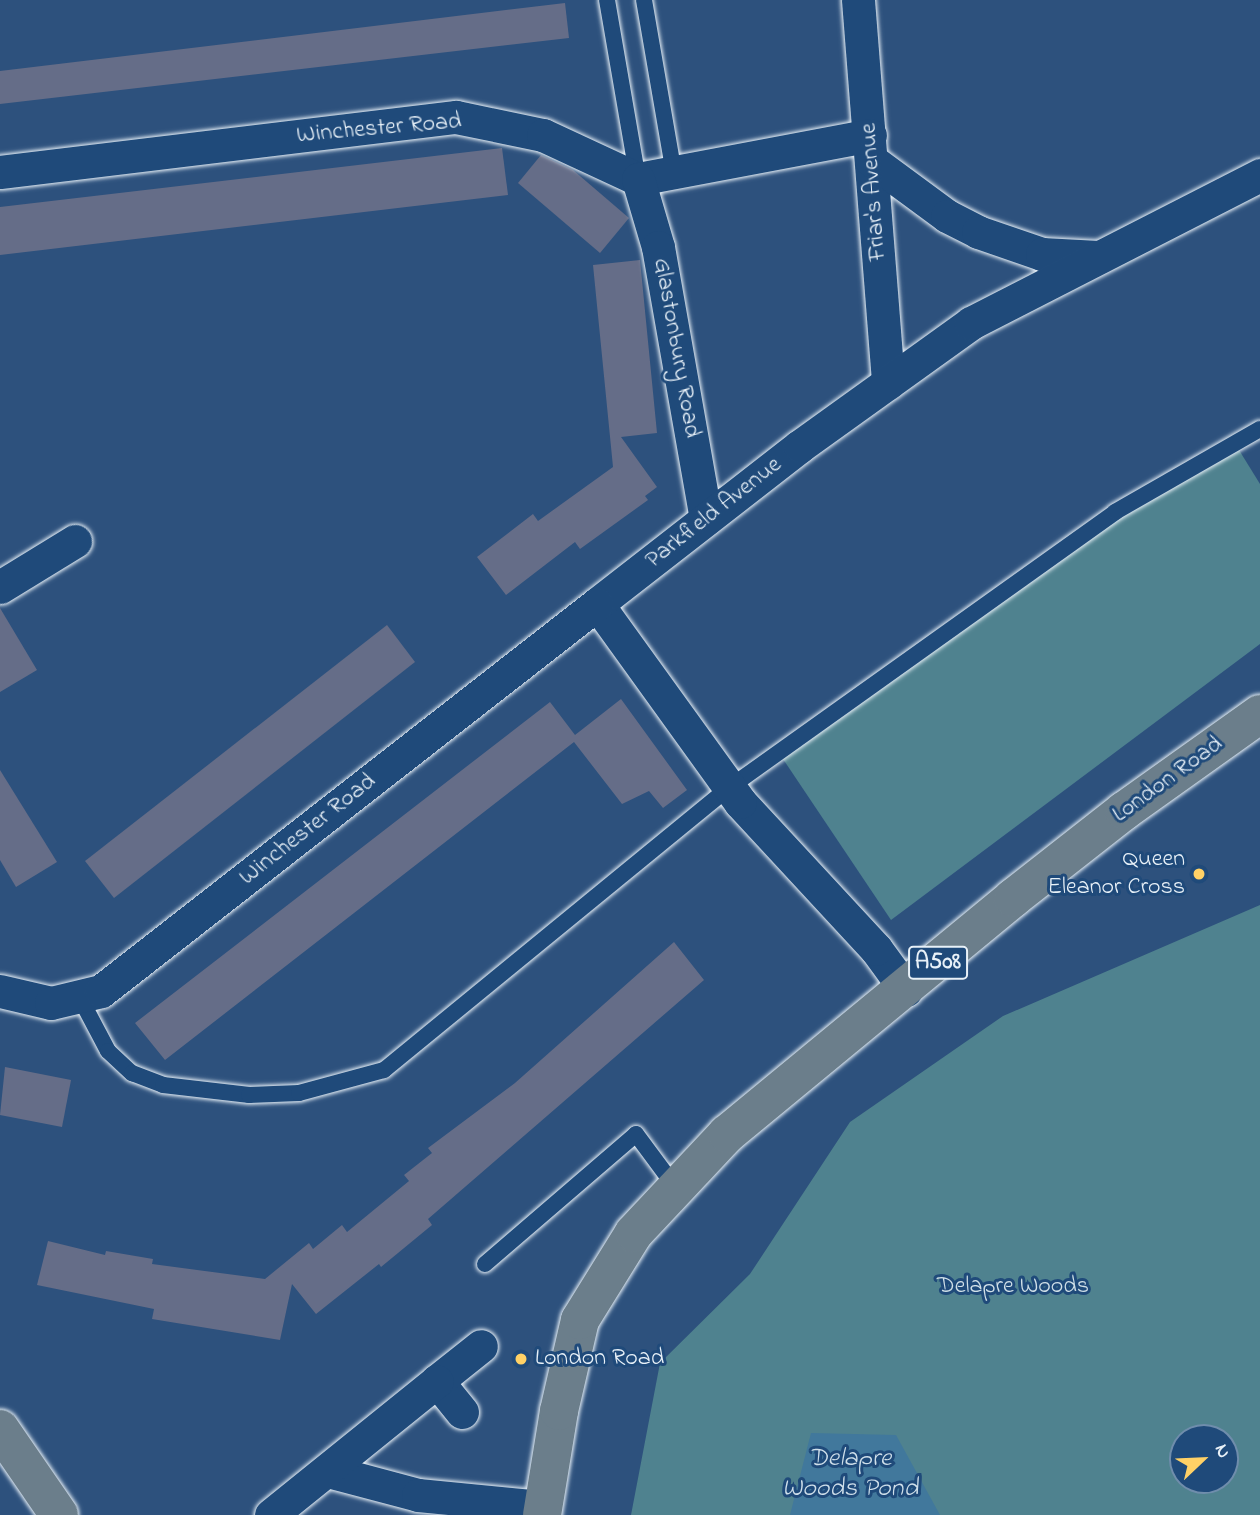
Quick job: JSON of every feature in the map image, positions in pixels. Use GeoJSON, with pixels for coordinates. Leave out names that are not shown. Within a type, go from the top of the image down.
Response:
{"type":"FeatureCollection","features":[{"type":"Feature","properties":{"kind":"highway","name":"London Road"},"geometry":{"type":"LineString","coordinates":[[543,1511],[580,1320],[634,1233],[727,1134],[1124,811],[1260,715]]}},
{"type":"Feature","properties":{"kind":"highway"},"geometry":{"type":"LineString","coordinates":[[0,1429],[59,1515]]}},
{"type":"Feature","properties":{"kind":"street","name":"Friar's Avenue"},"geometry":{"type":"LineString","coordinates":[[858,0],[887,383]]}},
{"type":"Feature","properties":{"kind":"street","name":"Winchester Road"},"geometry":{"type":"LineString","coordinates":[[0,172],[456,117],[543,135],[638,179]]}},
{"type":"Feature","properties":{"kind":"street"},"geometry":{"type":"LineString","coordinates":[[638,179],[871,147],[947,216],[978,232],[1042,254],[1100,257]]}},
{"type":"Feature","properties":{"kind":"street","name":"Parkfield Avenue"},"geometry":{"type":"LineString","coordinates":[[597,604],[887,383],[971,323],[1260,175]]}},
{"type":"Feature","properties":{"kind":"street","name":"Glastonbury Road"},"geometry":{"type":"LineString","coordinates":[[638,179],[658,247],[706,519]]}},
{"type":"Feature","properties":{"kind":"street"},"geometry":{"type":"LineString","coordinates":[[0,587],[75,541]]}},
{"type":"Feature","properties":{"kind":"street","name":"Winchester Road"},"geometry":{"type":"LineString","coordinates":[[0,991],[51,1003],[101,990],[597,604]]}},
{"type":"Feature","properties":{"kind":"street"},"geometry":{"type":"LineString","coordinates":[[597,604],[730,787],[876,949],[906,990]]}},
{"type":"Feature","properties":{"kind":"street"},"geometry":{"type":"LineString","coordinates":[[271,1515],[481,1346]]}},
{"type":"Feature","properties":{"kind":"street"},"geometry":{"type":"LineString","coordinates":[[437,1381],[462,1412]]}},
{"type":"Feature","properties":{"kind":"street","name":"London Road"},"geometry":{"type":"LineString","coordinates":[[328,1471],[418,1495],[543,1511]]}},
{"type":"Feature","properties":{"kind":"lane"},"geometry":{"type":"LineString","coordinates":[[607,0],[638,179]]}},
{"type":"Feature","properties":{"kind":"lane"},"geometry":{"type":"LineString","coordinates":[[645,0],[674,174]]}},
{"type":"Feature","properties":{"kind":"lane"},"geometry":{"type":"LineString","coordinates":[[79,996],[108,1051],[132,1073],[163,1085],[249,1095],[299,1093],[384,1070],[730,787],[1115,512],[1260,429]]}},
{"type":"Feature","properties":{"kind":"lane"},"geometry":{"type":"LineString","coordinates":[[485,1264],[636,1134],[676,1188]]}},
{"type":"Feature","properties":{"kind":"green space"},"geometry":{"type":"Polygon","coordinates":[[[1239,450],[1260,484],[1260,644],[891,920],[783,759],[1119,518],[1239,450]]]}},
{"type":"Feature","properties":{"kind":"green space","name":"Delapre Woods"},"geometry":{"type":"Polygon","coordinates":[[[1260,905],[1260,1515],[631,1515],[660,1363],[750,1274],[850,1122],[1003,1016],[1260,905]]]}},
{"type":"Feature","properties":{"kind":"water","name":"Delapre Woods Pond"},"geometry":{"type":"Polygon","coordinates":[[[811,1433],[896,1435],[940,1515],[790,1515],[811,1433]]]}},
{"type":"Feature","properties":{"kind":"building"},"geometry":{"type":"Polygon","coordinates":[[[565,3],[569,38],[0,104],[0,71],[565,3]]]}},
{"type":"Feature","properties":{"kind":"building"},"geometry":{"type":"Polygon","coordinates":[[[502,148],[508,195],[0,255],[0,207],[502,148]]]}},
{"type":"Feature","properties":{"kind":"building"},"geometry":{"type":"Polygon","coordinates":[[[541,155],[573,170],[629,218],[600,253],[518,183],[541,155]]]}},
{"type":"Feature","properties":{"kind":"building"},"geometry":{"type":"Polygon","coordinates":[[[640,260],[657,433],[621,437],[657,487],[645,496],[648,500],[580,549],[575,542],[506,595],[477,557],[533,514],[538,521],[613,467],[593,265],[640,260]]]}},
{"type":"Feature","properties":{"kind":"building"},"geometry":{"type":"Polygon","coordinates":[[[0,608],[37,670],[0,692],[0,608]]]}},
{"type":"Feature","properties":{"kind":"building"},"geometry":{"type":"Polygon","coordinates":[[[387,625],[415,662],[114,898],[85,861],[387,625]]]}},
{"type":"Feature","properties":{"kind":"building"},"geometry":{"type":"Polygon","coordinates":[[[621,699],[687,790],[663,808],[649,791],[622,804],[574,742],[165,1060],[135,1023],[550,702],[575,735],[621,699]]]}},
{"type":"Feature","properties":{"kind":"building"},"geometry":{"type":"Polygon","coordinates":[[[0,770],[57,862],[16,887],[0,860],[0,770]]]}},
{"type":"Feature","properties":{"kind":"building"},"geometry":{"type":"Polygon","coordinates":[[[674,942],[704,980],[428,1219],[432,1225],[381,1267],[379,1264],[316,1314],[292,1284],[280,1340],[152,1319],[154,1309],[37,1285],[48,1241],[105,1255],[106,1251],[153,1259],[152,1264],[265,1279],[309,1243],[313,1249],[342,1225],[347,1232],[409,1181],[404,1175],[432,1153],[428,1148],[515,1083],[674,942]]]}},
{"type":"Feature","properties":{"kind":"building"},"geometry":{"type":"Polygon","coordinates":[[[5,1067],[71,1080],[62,1127],[0,1115],[5,1067]]]}},
{"type":"Feature","properties":{"kind":"place","name":"Queen Eleanor Cross"},"geometry":{"type":"Point","coordinates":[1199,874]}},
{"type":"Feature","properties":{"kind":"place","name":"London Road"},"geometry":{"type":"Point","coordinates":[521,1359]}}]}
